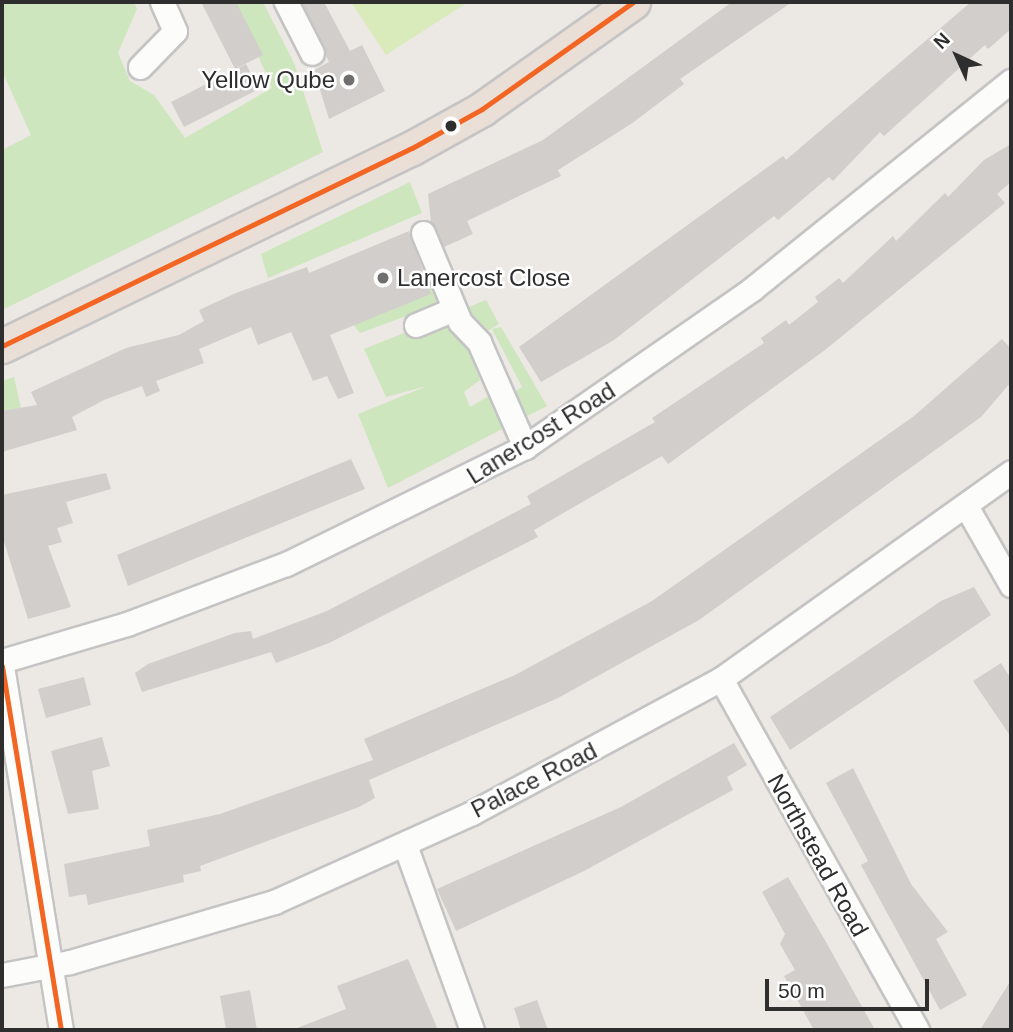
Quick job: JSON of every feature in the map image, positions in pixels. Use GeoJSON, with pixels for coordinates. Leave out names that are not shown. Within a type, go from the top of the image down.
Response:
{"type":"FeatureCollection","features":[{"type":"Feature","properties":{"kind":"highway"},"geometry":{"type":"LineString","coordinates":[[2,346],[412,148],[482,109],[633,2]]}},
{"type":"Feature","properties":{"kind":"street"},"geometry":{"type":"LineString","coordinates":[[139,66],[175,31],[162,2]]}},
{"type":"Feature","properties":{"kind":"street"},"geometry":{"type":"LineString","coordinates":[[286,2],[312,53]]}},
{"type":"Feature","properties":{"kind":"street","name":"Lanercost Road"},"geometry":{"type":"LineString","coordinates":[[2,663],[265,573],[414,506],[525,447],[752,289],[1011,81]]}},
{"type":"Feature","properties":{"kind":"street"},"geometry":{"type":"LineString","coordinates":[[424,233],[454,309],[479,342],[525,447]]}},
{"type":"Feature","properties":{"kind":"street"},"geometry":{"type":"LineString","coordinates":[[416,325],[454,309]]}},
{"type":"Feature","properties":{"kind":"street","name":"Palace Road"},"geometry":{"type":"LineString","coordinates":[[2,975],[51,965],[274,902],[405,845],[720,679],[1011,472]]}},
{"type":"Feature","properties":{"kind":"street"},"geometry":{"type":"LineString","coordinates":[[966,506],[1011,585]]}},
{"type":"Feature","properties":{"kind":"street"},"geometry":{"type":"LineString","coordinates":[[2,663],[61,1030]]}},
{"type":"Feature","properties":{"kind":"street","name":"Northstead Road"},"geometry":{"type":"LineString","coordinates":[[720,679],[917,1030]]}},
{"type":"Feature","properties":{"kind":"street"},"geometry":{"type":"LineString","coordinates":[[405,845],[472,1030]]}},
{"type":"Feature","properties":{"kind":"green space"},"geometry":{"type":"Polygon","coordinates":[[[2,2],[134,2],[137,9],[118,53],[130,81],[154,95],[185,138],[272,88],[235,2],[263,2],[294,63],[323,152],[2,310],[2,150],[31,135],[2,71],[2,2]]]}},
{"type":"Feature","properties":{"kind":"green space"},"geometry":{"type":"Polygon","coordinates":[[[351,2],[468,2],[386,55],[351,2]]]}},
{"type":"Feature","properties":{"kind":"green space"},"geometry":{"type":"Polygon","coordinates":[[[410,182],[422,213],[268,278],[261,254],[410,182]]]}},
{"type":"Feature","properties":{"kind":"green space"},"geometry":{"type":"Polygon","coordinates":[[[429,267],[445,299],[434,306],[360,333],[344,313],[429,267]]]}},
{"type":"Feature","properties":{"kind":"green space"},"geometry":{"type":"Polygon","coordinates":[[[486,300],[499,324],[466,344],[480,380],[464,392],[470,407],[487,397],[496,404],[522,387],[492,329],[501,327],[547,406],[388,488],[358,414],[427,386],[386,397],[364,349],[486,300]]]}},
{"type":"Feature","properties":{"kind":"green space"},"geometry":{"type":"Polygon","coordinates":[[[14,377],[21,408],[2,411],[2,381],[14,377]]]}},
{"type":"Feature","properties":{"kind":"building"},"geometry":{"type":"Polygon","coordinates":[[[201,2],[236,2],[263,55],[235,69],[201,2]]]}},
{"type":"Feature","properties":{"kind":"building","name":"Yellow Qube"},"geometry":{"type":"Polygon","coordinates":[[[302,2],[324,2],[350,51],[362,45],[385,91],[329,119],[314,70],[329,62],[302,2]]]}},
{"type":"Feature","properties":{"kind":"building"},"geometry":{"type":"Polygon","coordinates":[[[732,2],[792,2],[680,79],[684,84],[631,124],[558,170],[561,176],[467,221],[473,234],[444,247],[431,222],[428,194],[543,140],[732,2]]]}},
{"type":"Feature","properties":{"kind":"building"},"geometry":{"type":"Polygon","coordinates":[[[971,2],[1011,2],[1011,29],[988,49],[985,45],[884,136],[880,132],[833,181],[829,177],[778,220],[774,216],[614,340],[541,382],[519,347],[783,156],[786,160],[971,2]]]}},
{"type":"Feature","properties":{"kind":"building"},"geometry":{"type":"Polygon","coordinates":[[[246,64],[259,89],[184,127],[171,102],[246,64]]]}},
{"type":"Feature","properties":{"kind":"building"},"geometry":{"type":"Polygon","coordinates":[[[1011,144],[1011,182],[997,194],[1005,203],[825,350],[668,464],[662,456],[534,530],[538,537],[329,643],[276,663],[271,652],[142,692],[135,673],[148,664],[235,633],[251,631],[253,639],[327,611],[531,504],[527,496],[655,422],[652,418],[764,343],[761,338],[786,320],[789,325],[818,302],[815,297],[839,278],[843,283],[893,236],[896,241],[945,193],[948,197],[984,160],[1011,144]]]}},
{"type":"Feature","properties":{"kind":"building"},"geometry":{"type":"Polygon","coordinates":[[[409,231],[431,294],[330,335],[354,393],[338,399],[327,376],[313,381],[291,332],[258,345],[251,327],[199,349],[204,363],[156,381],[160,391],[146,397],[142,386],[104,400],[72,417],[77,430],[2,452],[2,411],[37,405],[31,392],[126,348],[179,335],[204,321],[199,310],[236,293],[307,267],[309,273],[409,231]]]}},
{"type":"Feature","properties":{"kind":"building"},"geometry":{"type":"Polygon","coordinates":[[[1002,339],[1011,349],[1011,382],[981,417],[699,620],[558,698],[369,780],[375,798],[359,807],[200,866],[201,871],[183,875],[184,882],[88,905],[86,894],[69,897],[64,864],[150,846],[147,830],[220,814],[373,760],[364,739],[515,675],[652,601],[914,416],[1002,339]]]}},
{"type":"Feature","properties":{"kind":"building"},"geometry":{"type":"Polygon","coordinates":[[[351,459],[365,489],[128,586],[117,555],[351,459]]]}},
{"type":"Feature","properties":{"kind":"building"},"geometry":{"type":"Polygon","coordinates":[[[106,473],[111,489],[66,502],[73,523],[57,528],[62,542],[48,546],[71,607],[28,619],[2,535],[2,495],[106,473]]]}},
{"type":"Feature","properties":{"kind":"building"},"geometry":{"type":"Polygon","coordinates":[[[974,587],[991,615],[790,750],[770,717],[941,601],[974,587]]]}},
{"type":"Feature","properties":{"kind":"building"},"geometry":{"type":"Polygon","coordinates":[[[1001,663],[1011,679],[1011,737],[973,681],[1001,663]]]}},
{"type":"Feature","properties":{"kind":"building"},"geometry":{"type":"Polygon","coordinates":[[[84,677],[91,705],[46,718],[38,689],[84,677]]]}},
{"type":"Feature","properties":{"kind":"building"},"geometry":{"type":"Polygon","coordinates":[[[102,737],[110,766],[92,771],[99,809],[68,814],[51,751],[102,737]]]}},
{"type":"Feature","properties":{"kind":"building"},"geometry":{"type":"Polygon","coordinates":[[[734,743],[747,765],[727,777],[733,790],[584,871],[456,931],[437,889],[621,807],[734,743]]]}},
{"type":"Feature","properties":{"kind":"building"},"geometry":{"type":"Polygon","coordinates":[[[853,768],[911,884],[948,932],[936,939],[967,995],[940,1010],[861,865],[868,861],[826,783],[853,768]]]}},
{"type":"Feature","properties":{"kind":"building"},"geometry":{"type":"Polygon","coordinates":[[[788,877],[875,1030],[814,1030],[784,976],[795,970],[780,944],[785,934],[762,892],[788,877]]]}},
{"type":"Feature","properties":{"kind":"building"},"geometry":{"type":"Polygon","coordinates":[[[408,959],[438,1030],[292,1030],[346,1009],[337,986],[408,959]]]}},
{"type":"Feature","properties":{"kind":"building"},"geometry":{"type":"Polygon","coordinates":[[[1011,980],[1011,1030],[980,1030],[1011,980]]]}},
{"type":"Feature","properties":{"kind":"building"},"geometry":{"type":"Polygon","coordinates":[[[250,990],[257,1030],[226,1030],[220,996],[250,990]]]}},
{"type":"Feature","properties":{"kind":"building"},"geometry":{"type":"Polygon","coordinates":[[[537,1000],[548,1030],[521,1030],[514,1008],[537,1000]]]}},
{"type":"Feature","properties":{"kind":"transit line"},"geometry":{"type":"LineString","coordinates":[[2,346],[412,148],[482,109],[633,2]]}},
{"type":"Feature","properties":{"kind":"transit line"},"geometry":{"type":"LineString","coordinates":[[2,666],[61,1030]]}},
{"type":"Feature","properties":{"kind":"place","name":"Yellow Qube"},"geometry":{"type":"Point","coordinates":[349,80]}},
{"type":"Feature","properties":{"kind":"place","name":"Lanercost Close"},"geometry":{"type":"Point","coordinates":[383,278]}}]}
